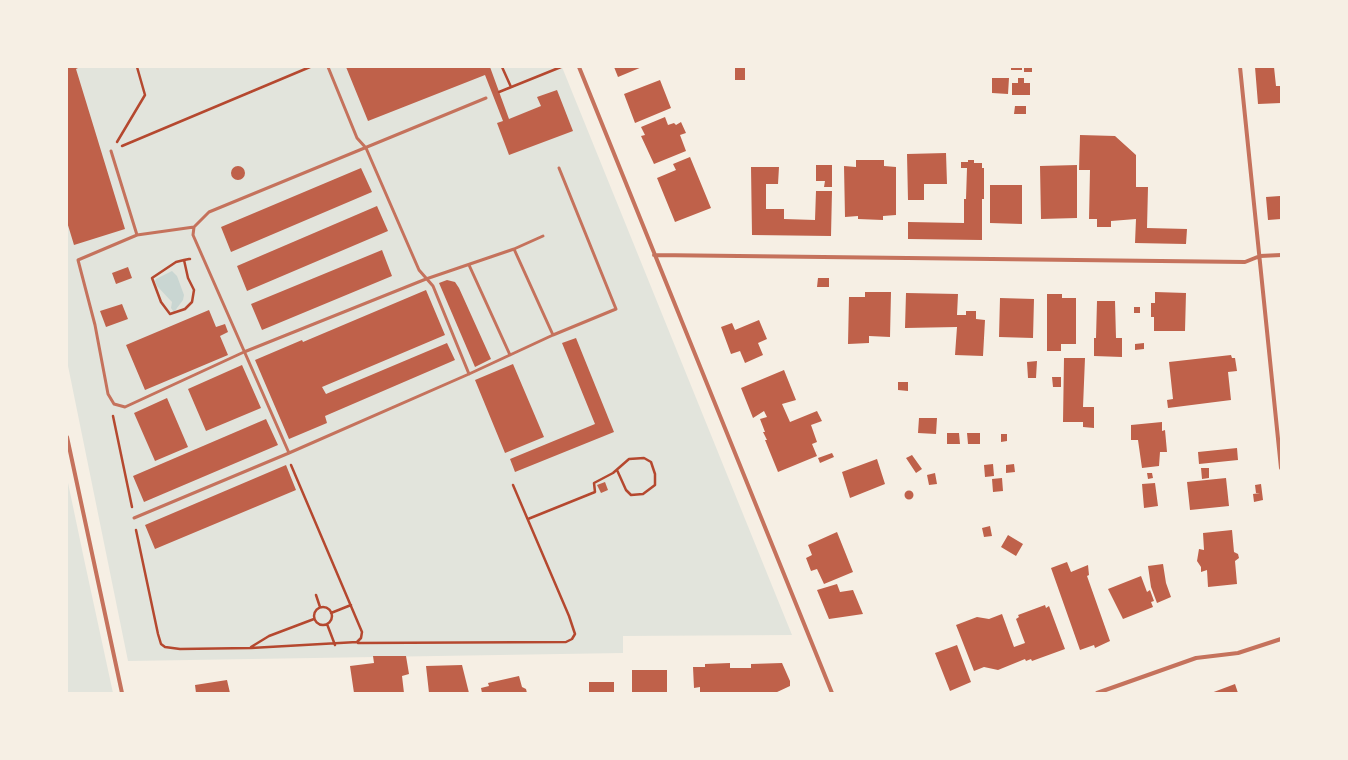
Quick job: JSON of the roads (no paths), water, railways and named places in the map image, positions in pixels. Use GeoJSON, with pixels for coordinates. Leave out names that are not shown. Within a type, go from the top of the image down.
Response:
{"type":"FeatureCollection","features":[{"type":"Feature","properties":{"kind":"street"},"geometry":{"type":"LineString","coordinates":[[579,67],[832,693]]}},
{"type":"Feature","properties":{"kind":"street"},"geometry":{"type":"LineString","coordinates":[[1240,67],[1281,468]]}},
{"type":"Feature","properties":{"kind":"street"},"geometry":{"type":"LineString","coordinates":[[654,255],[1245,262],[1260,256],[1281,255]]}},
{"type":"Feature","properties":{"kind":"street"},"geometry":{"type":"LineString","coordinates":[[67,437],[122,693]]}},
{"type":"Feature","properties":{"kind":"street"},"geometry":{"type":"LineString","coordinates":[[1097,693],[1196,658],[1238,653],[1281,639]]}},
{"type":"Feature","properties":{"kind":"lane"},"geometry":{"type":"LineString","coordinates":[[328,67],[357,138],[366,148],[419,270],[432,286],[469,374]]}},
{"type":"Feature","properties":{"kind":"lane"},"geometry":{"type":"LineString","coordinates":[[486,98],[209,212],[194,227],[137,235],[78,260],[96,325],[108,394],[114,404],[125,407],[244,352],[426,279],[514,249],[543,236]]}},
{"type":"Feature","properties":{"kind":"lane"},"geometry":{"type":"LineString","coordinates":[[111,151],[137,235]]}},
{"type":"Feature","properties":{"kind":"lane"},"geometry":{"type":"LineString","coordinates":[[134,518],[287,453],[469,374],[553,335],[616,309],[559,168]]}},
{"type":"Feature","properties":{"kind":"lane"},"geometry":{"type":"LineString","coordinates":[[194,227],[193,235],[287,453]]}},
{"type":"Feature","properties":{"kind":"lane"},"geometry":{"type":"LineString","coordinates":[[514,249],[553,335]]}},
{"type":"Feature","properties":{"kind":"lane"},"geometry":{"type":"LineString","coordinates":[[469,265],[510,355]]}}]}
